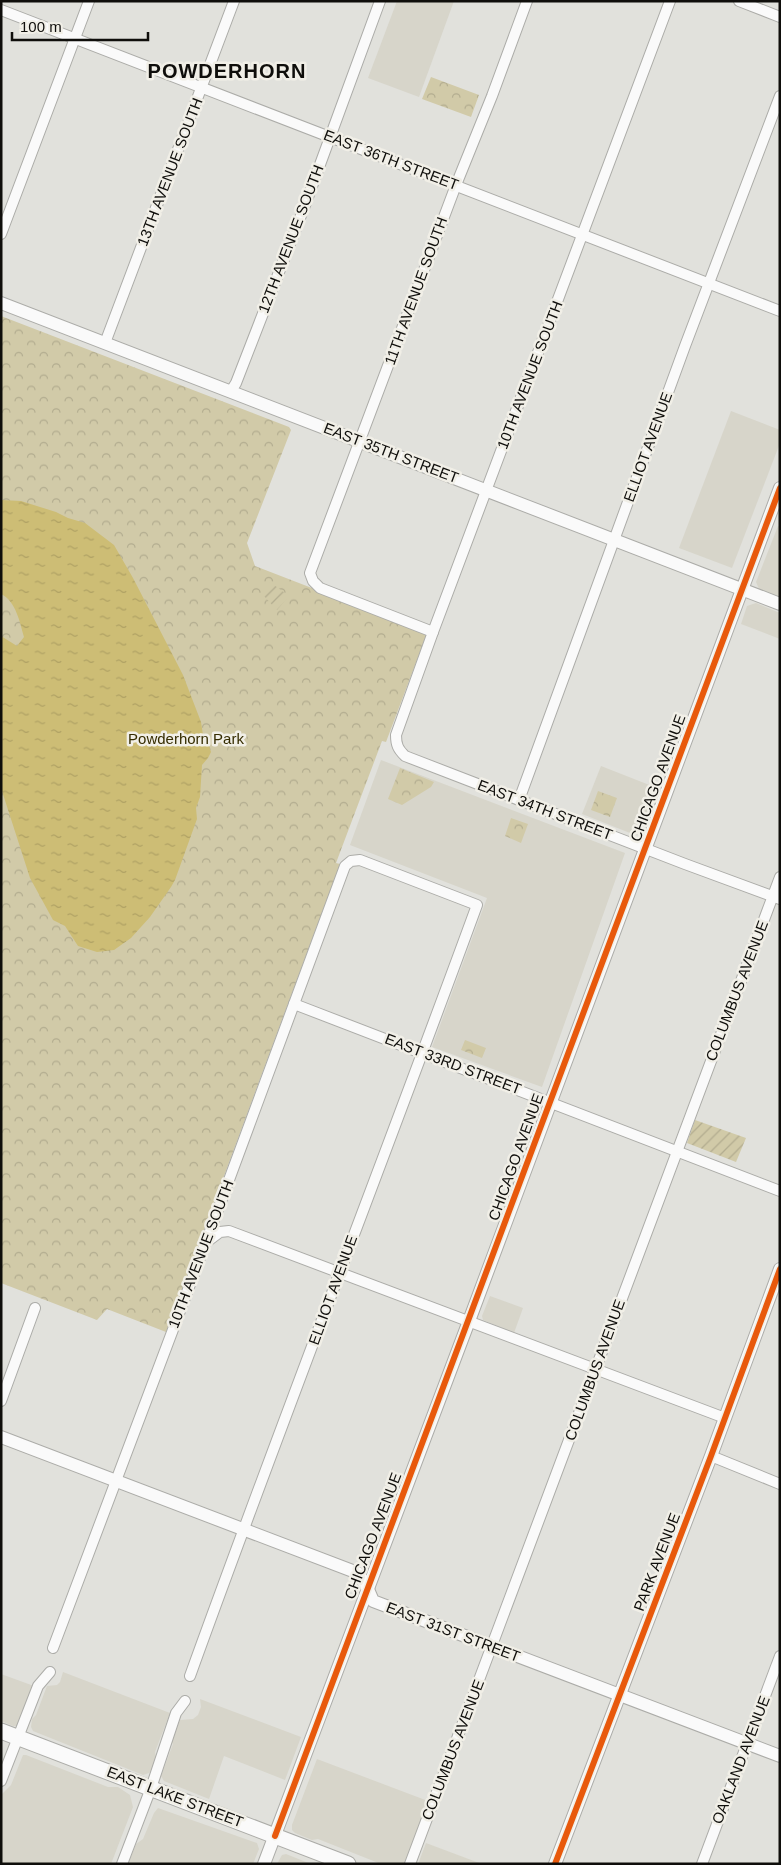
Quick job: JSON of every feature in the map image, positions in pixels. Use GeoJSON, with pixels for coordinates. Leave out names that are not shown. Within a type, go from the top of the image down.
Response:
{"type":"FeatureCollection","features":[{"type":"Feature","properties":{"kind":"main road","name":"EAST LAKE STREET"},"geometry":{"type":"LineString","coordinates":[[1,1731],[348,1864]]}},
{"type":"Feature","properties":{"kind":"street"},"geometry":{"type":"LineString","coordinates":[[1,234],[88,1]]}},
{"type":"Feature","properties":{"kind":"street","name":"13TH AVENUE SOUTH"},"geometry":{"type":"LineString","coordinates":[[105,343],[234,1]]}},
{"type":"Feature","properties":{"kind":"street","name":"12TH AVENUE SOUTH"},"geometry":{"type":"LineString","coordinates":[[231,391],[236,383],[303,209],[380,1]]}},
{"type":"Feature","properties":{"kind":"street","name":"11TH AVENUE SOUTH"},"geometry":{"type":"LineString","coordinates":[[433,632],[320,588],[313,581],[310,573],[527,1]]}},
{"type":"Feature","properties":{"kind":"street","name":"10TH AVENUE SOUTH"},"geometry":{"type":"LineString","coordinates":[[397,749],[396,735],[433,632],[670,1]]}},
{"type":"Feature","properties":{"kind":"street"},"geometry":{"type":"LineString","coordinates":[[739,1],[780,17]]}},
{"type":"Feature","properties":{"kind":"street","name":"EAST 36TH STREET"},"geometry":{"type":"LineString","coordinates":[[1,10],[202,86],[780,311]]}},
{"type":"Feature","properties":{"kind":"street","name":"ELLIOT AVENUE"},"geometry":{"type":"LineString","coordinates":[[519,800],[780,96]]}},
{"type":"Feature","properties":{"kind":"street","name":"EAST 35TH STREET"},"geometry":{"type":"LineString","coordinates":[[1,303],[780,604]]}},
{"type":"Feature","properties":{"kind":"street","name":"CHICAGO AVENUE"},"geometry":{"type":"LineString","coordinates":[[264,1864],[367,1587],[469,1322],[780,488]]}},
{"type":"Feature","properties":{"kind":"street","name":"EAST 34TH STREET"},"geometry":{"type":"LineString","coordinates":[[397,749],[405,756],[776,897]]}},
{"type":"Feature","properties":{"kind":"street","name":"ELLIOT AVENUE"},"geometry":{"type":"LineString","coordinates":[[190,1676],[242,1530],[477,905],[360,860],[351,861]]}},
{"type":"Feature","properties":{"kind":"street","name":"10TH AVENUE SOUTH"},"geometry":{"type":"LineString","coordinates":[[53,1648],[217,1214],[345,866],[351,861]]}},
{"type":"Feature","properties":{"kind":"street","name":"COLUMBUS AVENUE"},"geometry":{"type":"LineString","coordinates":[[410,1864],[677,1150],[776,897],[780,877]]}},
{"type":"Feature","properties":{"kind":"street","name":"EAST 33RD STREET"},"geometry":{"type":"LineString","coordinates":[[294,1004],[780,1190]]}},
{"type":"Feature","properties":{"kind":"street"},"geometry":{"type":"LineString","coordinates":[[217,1214],[229,1231]]}},
{"type":"Feature","properties":{"kind":"street"},"geometry":{"type":"LineString","coordinates":[[205,1244],[213,1235],[229,1231],[725,1418]]}},
{"type":"Feature","properties":{"kind":"street","name":"PARK AVENUE"},"geometry":{"type":"LineString","coordinates":[[555,1864],[711,1456],[780,1269]]}},
{"type":"Feature","properties":{"kind":"street"},"geometry":{"type":"LineString","coordinates":[[1,1401],[35,1308]]}},
{"type":"Feature","properties":{"kind":"street","name":"EAST 31ST STREET"},"geometry":{"type":"LineString","coordinates":[[1,1438],[358,1573],[373,1601],[780,1756]]}},
{"type":"Feature","properties":{"kind":"street"},"geometry":{"type":"LineString","coordinates":[[711,1456],[780,1484]]}},
{"type":"Feature","properties":{"kind":"street","name":"OAKLAND AVENUE"},"geometry":{"type":"LineString","coordinates":[[702,1864],[780,1656]]}},
{"type":"Feature","properties":{"kind":"street"},"geometry":{"type":"LineString","coordinates":[[1,1781],[38,1686],[50,1672]]}},
{"type":"Feature","properties":{"kind":"street"},"geometry":{"type":"LineString","coordinates":[[122,1864],[152,1788],[176,1714],[185,1702]]}},
{"type":"Feature","properties":{"kind":"shaded area"},"geometry":{"type":"Polygon","coordinates":[[[397,1],[454,1],[419,97],[368,78],[397,1]]]}},
{"type":"Feature","properties":{"kind":"shaded area"},"geometry":{"type":"Polygon","coordinates":[[[731,411],[780,430],[780,443],[732,568],[679,548],[731,411]]]}},
{"type":"Feature","properties":{"kind":"shaded area"},"geometry":{"type":"Polygon","coordinates":[[[778,526],[780,527],[780,597],[759,589],[756,582],[778,526]]]}},
{"type":"Feature","properties":{"kind":"shaded area"},"geometry":{"type":"Polygon","coordinates":[[[756,603],[780,613],[780,639],[741,624],[747,606],[756,603]]]}},
{"type":"Feature","properties":{"kind":"shaded area"},"geometry":{"type":"Polygon","coordinates":[[[381,760],[625,853],[542,1087],[432,1047],[487,898],[350,845],[381,760]]]}},
{"type":"Feature","properties":{"kind":"shaded area"},"geometry":{"type":"Polygon","coordinates":[[[601,766],[657,788],[639,834],[635,835],[582,814],[601,766]]]}},
{"type":"Feature","properties":{"kind":"shaded area"},"geometry":{"type":"Polygon","coordinates":[[[490,1296],[523,1308],[514,1333],[483,1320],[482,1316],[490,1296]]]}},
{"type":"Feature","properties":{"kind":"shaded area"},"geometry":{"type":"Polygon","coordinates":[[[63,1672],[170,1713],[155,1752],[156,1759],[153,1769],[149,1773],[143,1775],[33,1731],[31,1727],[32,1719],[36,1715],[47,1686],[57,1685],[63,1672]]]}},
{"type":"Feature","properties":{"kind":"shaded area"},"geometry":{"type":"Polygon","coordinates":[[[1,1674],[34,1686],[18,1726],[1,1721],[1,1674]]]}},
{"type":"Feature","properties":{"kind":"shaded area"},"geometry":{"type":"Polygon","coordinates":[[[200,1699],[301,1737],[285,1780],[224,1756],[209,1799],[164,1781],[161,1776],[173,1744],[171,1741],[180,1720],[193,1719],[198,1715],[201,1707],[200,1699]]]}},
{"type":"Feature","properties":{"kind":"shaded area"},"geometry":{"type":"Polygon","coordinates":[[[23,1755],[108,1787],[118,1787],[130,1795],[133,1807],[111,1864],[1,1864],[1,1795],[11,1785],[23,1755]]]}},
{"type":"Feature","properties":{"kind":"shaded area"},"geometry":{"type":"Polygon","coordinates":[[[317,1759],[428,1801],[405,1864],[381,1864],[318,1839],[312,1840],[292,1830],[292,1825],[317,1759]]]}},
{"type":"Feature","properties":{"kind":"shaded area"},"geometry":{"type":"Polygon","coordinates":[[[158,1808],[257,1843],[259,1849],[253,1864],[128,1864],[136,1844],[143,1839],[158,1808]]]}},
{"type":"Feature","properties":{"kind":"shaded area"},"geometry":{"type":"Polygon","coordinates":[[[426,1843],[482,1864],[418,1864],[426,1843]]]}},
{"type":"Feature","properties":{"kind":"shaded area"},"geometry":{"type":"Polygon","coordinates":[[[286,1854],[311,1864],[277,1864],[282,1855],[286,1854]]]}},
{"type":"Feature","properties":{"kind":"green space"},"geometry":{"type":"Polygon","coordinates":[[[431,77],[479,95],[471,117],[422,99],[431,77]]]}},
{"type":"Feature","properties":{"kind":"green space","name":"Powderhorn Park"},"geometry":{"type":"Polygon","coordinates":[[[1,316],[289,427],[291,430],[247,543],[255,566],[423,631],[426,636],[386,742],[382,741],[336,863],[340,864],[166,1332],[107,1309],[97,1320],[1,1283],[1,316]]]}},
{"type":"Feature","properties":{"kind":"green space"},"geometry":{"type":"Polygon","coordinates":[[[270,582],[289,596],[277,610],[263,595],[270,582]]]}},
{"type":"Feature","properties":{"kind":"green space"},"geometry":{"type":"Polygon","coordinates":[[[400,768],[434,782],[431,787],[402,805],[388,799],[400,768]]]}},
{"type":"Feature","properties":{"kind":"green space"},"geometry":{"type":"Polygon","coordinates":[[[598,791],[617,798],[610,817],[591,810],[598,791]]]}},
{"type":"Feature","properties":{"kind":"green space"},"geometry":{"type":"Polygon","coordinates":[[[511,818],[528,824],[521,843],[505,836],[511,818]]]}},
{"type":"Feature","properties":{"kind":"green space"},"geometry":{"type":"Polygon","coordinates":[[[465,1040],[486,1048],[482,1058],[461,1050],[465,1040]]]}},
{"type":"Feature","properties":{"kind":"green space"},"geometry":{"type":"Polygon","coordinates":[[[695,1120],[746,1138],[736,1162],[687,1143],[695,1120]]]}},
{"type":"Feature","properties":{"kind":"water"},"geometry":{"type":"Polygon","coordinates":[[[1,500],[21,501],[85,523],[114,545],[183,675],[201,722],[204,741],[209,746],[211,752],[202,765],[200,797],[196,808],[197,819],[175,880],[150,917],[131,938],[114,950],[97,952],[78,946],[65,926],[53,920],[30,878],[1,788],[1,636],[17,646],[24,637],[14,607],[1,594],[1,500]]]}},
{"type":"Feature","properties":{"kind":"cycle path"},"geometry":{"type":"LineString","coordinates":[[275,1836],[780,488]]}},
{"type":"Feature","properties":{"kind":"cycle path"},"geometry":{"type":"LineString","coordinates":[[555,1864],[711,1456],[780,1269]]}},
{"type":"Feature","properties":{"kind":"district","name":"POWDERHORN"},"geometry":{"type":"Point","coordinates":[227,71]}}]}
